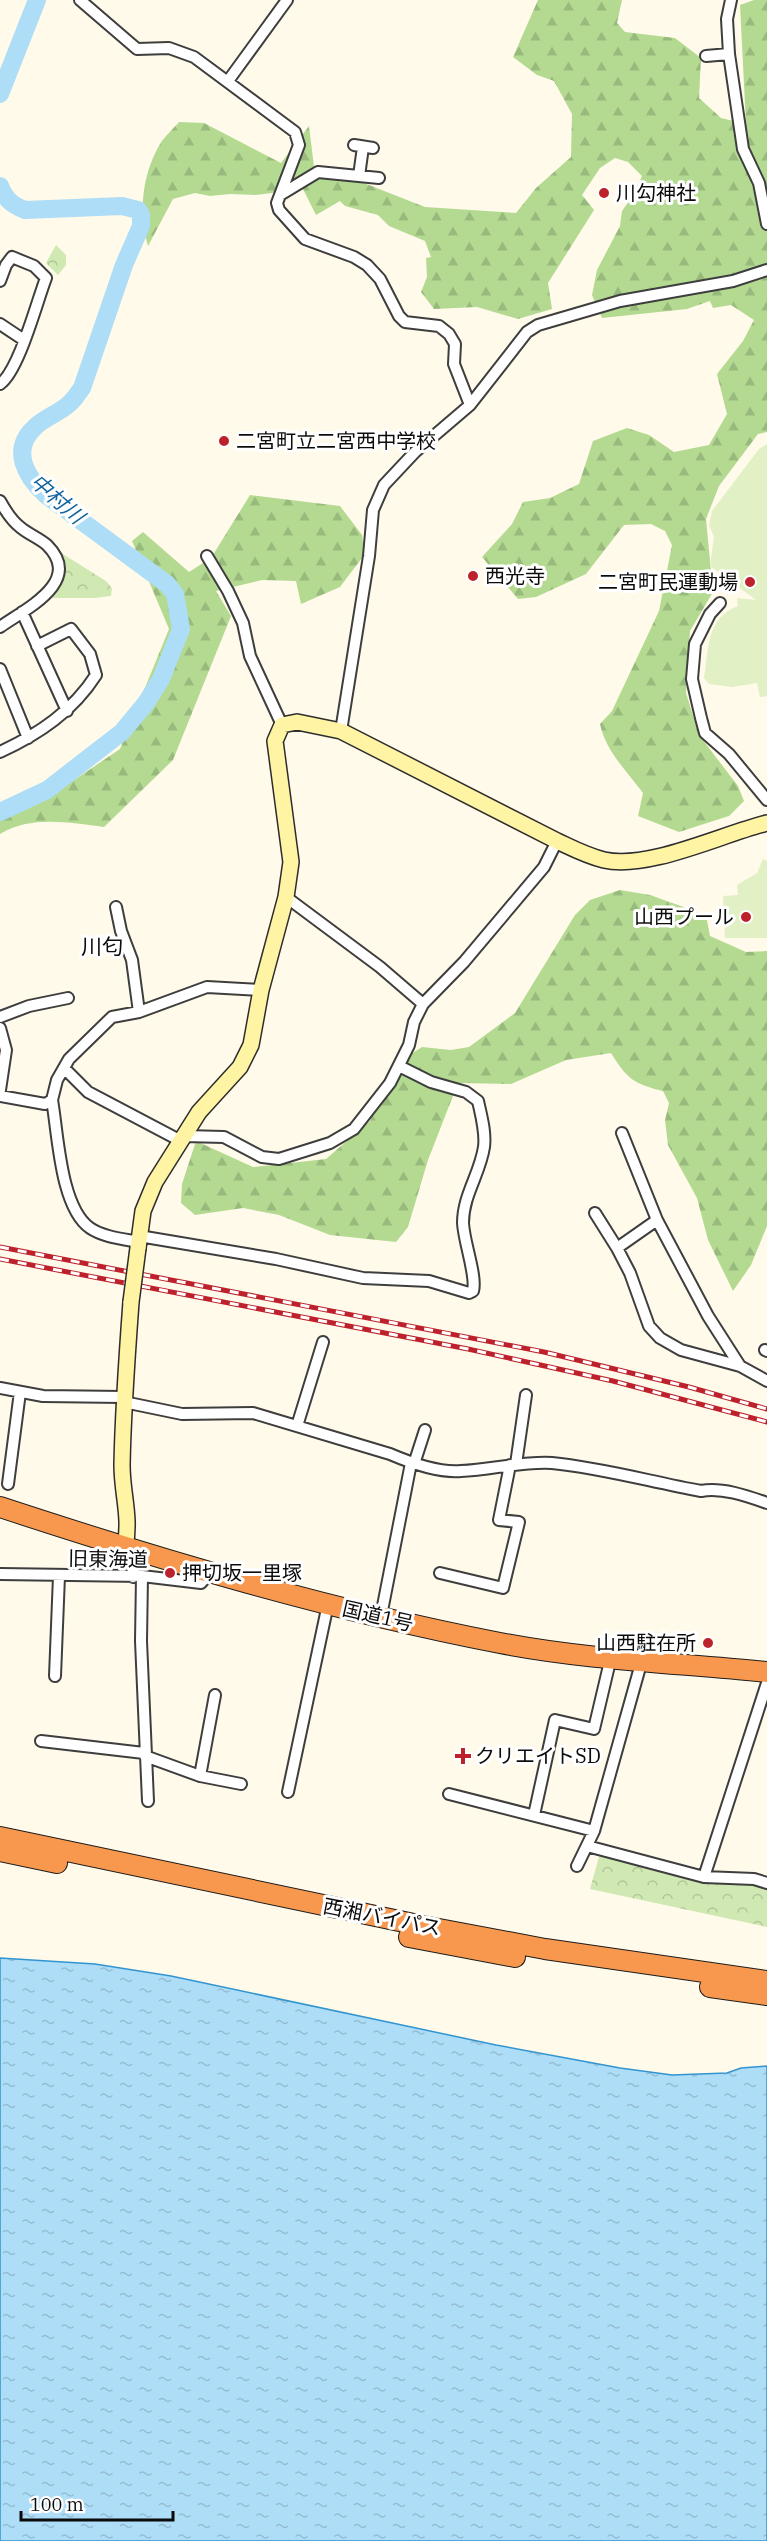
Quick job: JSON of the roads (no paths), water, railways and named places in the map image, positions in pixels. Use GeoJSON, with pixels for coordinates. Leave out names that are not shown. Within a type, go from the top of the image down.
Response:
{"type":"FeatureCollection","features":[{"type":"Feature","properties":{"kind":"highway","name":"国道1号"},"geometry":{"type":"LineString","coordinates":[[0,1507],[130,1549],[328,1604],[502,1643],[611,1658],[767,1672]]}},
{"type":"Feature","properties":{"kind":"highway","name":"西湘バイパス"},"geometry":{"type":"LineString","coordinates":[[0,1837],[428,1927],[545,1949],[767,1981]]}},
{"type":"Feature","properties":{"kind":"highway","name":"西湘バイパス"},"geometry":{"type":"LineString","coordinates":[[0,1851],[451,1946],[767,1995]]}},
{"type":"Feature","properties":{"kind":"street"},"geometry":{"type":"LineString","coordinates":[[80,0],[137,49],[169,48],[194,57],[291,128],[298,137],[299,145],[276,203],[279,210],[304,239],[354,257],[373,270],[399,316],[405,322],[439,327],[449,334],[455,344],[454,364],[470,405]]}},
{"type":"Feature","properties":{"kind":"street"},"geometry":{"type":"LineString","coordinates":[[228,81],[287,0]]}},
{"type":"Feature","properties":{"kind":"street"},"geometry":{"type":"LineString","coordinates":[[731,0],[727,19],[729,54],[743,149],[759,183],[767,224]]}},
{"type":"Feature","properties":{"kind":"street"},"geometry":{"type":"LineString","coordinates":[[706,56],[729,54]]}},
{"type":"Feature","properties":{"kind":"street"},"geometry":{"type":"LineString","coordinates":[[359,176],[363,147]]}},
{"type":"Feature","properties":{"kind":"street"},"geometry":{"type":"LineString","coordinates":[[279,195],[318,172],[379,178]]}},
{"type":"Feature","properties":{"kind":"street"},"geometry":{"type":"LineString","coordinates":[[0,282],[6,265],[12,257],[34,266],[46,278],[24,340],[7,379],[0,384]]}},
{"type":"Feature","properties":{"kind":"street"},"geometry":{"type":"LineString","coordinates":[[341,731],[363,599],[373,510],[384,485],[397,469],[470,405],[527,332],[538,325],[620,301],[733,281],[767,270]]}},
{"type":"Feature","properties":{"kind":"street"},"geometry":{"type":"LineString","coordinates":[[0,324],[24,340]]}},
{"type":"Feature","properties":{"kind":"street"},"geometry":{"type":"LineString","coordinates":[[0,501],[18,526],[46,544],[55,556],[58,572],[56,583],[47,595],[0,627]]}},
{"type":"Feature","properties":{"kind":"street"},"geometry":{"type":"LineString","coordinates":[[207,556],[228,591],[243,623],[250,656],[282,725]]}},
{"type":"Feature","properties":{"kind":"street"},"geometry":{"type":"LineString","coordinates":[[720,603],[711,614],[695,644],[692,679],[701,718],[705,733],[729,754],[767,800]]}},
{"type":"Feature","properties":{"kind":"street"},"geometry":{"type":"LineString","coordinates":[[22,612],[67,711]]}},
{"type":"Feature","properties":{"kind":"street"},"geometry":{"type":"LineString","coordinates":[[0,752],[28,738],[67,711],[96,675],[90,654],[71,629],[37,646]]}},
{"type":"Feature","properties":{"kind":"street"},"geometry":{"type":"LineString","coordinates":[[0,669],[28,738]]}},
{"type":"Feature","properties":{"kind":"street"},"geometry":{"type":"LineString","coordinates":[[148,1801],[137,1577],[130,1549],[129,1518],[122,1468],[131,1302],[144,1211],[155,1182],[199,1112],[240,1066],[250,1045],[261,990],[286,897],[291,862],[275,741],[282,725],[287,722],[308,723],[341,731],[556,841],[606,860],[630,861],[655,857],[767,822]]}},
{"type":"Feature","properties":{"kind":"street"},"geometry":{"type":"LineString","coordinates":[[64,1068],[88,1092],[182,1139],[224,1137],[262,1157],[279,1159],[321,1146],[354,1129],[390,1083],[409,1045],[414,1022],[423,1004],[464,962],[544,867],[556,841]]}},
{"type":"Feature","properties":{"kind":"street"},"geometry":{"type":"LineString","coordinates":[[286,897],[380,967],[423,1004]]}},
{"type":"Feature","properties":{"kind":"street"},"geometry":{"type":"LineString","coordinates":[[116,907],[121,931],[132,960],[139,1012]]}},
{"type":"Feature","properties":{"kind":"street"},"geometry":{"type":"LineString","coordinates":[[261,990],[207,987],[139,1012],[112,1017],[69,1059],[57,1080],[52,1100],[62,1169],[80,1219],[91,1228],[107,1235],[139,1242],[276,1259],[363,1278],[429,1281],[469,1293],[473,1291],[475,1283],[466,1249],[463,1222],[465,1199],[477,1174],[485,1145],[478,1101],[466,1092],[431,1082],[399,1066]]}},
{"type":"Feature","properties":{"kind":"street"},"geometry":{"type":"LineString","coordinates":[[0,1017],[30,1006],[68,998]]}},
{"type":"Feature","properties":{"kind":"street"},"geometry":{"type":"LineString","coordinates":[[0,1028],[6,1050],[0,1090]]}},
{"type":"Feature","properties":{"kind":"street"},"geometry":{"type":"LineString","coordinates":[[0,1096],[45,1104],[52,1100]]}},
{"type":"Feature","properties":{"kind":"street"},"geometry":{"type":"LineString","coordinates":[[622,1133],[657,1220],[708,1316],[740,1366]]}},
{"type":"Feature","properties":{"kind":"street"},"geometry":{"type":"LineString","coordinates":[[595,1213],[630,1273],[649,1326],[660,1338],[681,1350],[704,1354],[740,1366],[767,1381]]}},
{"type":"Feature","properties":{"kind":"street"},"geometry":{"type":"LineString","coordinates":[[617,1248],[657,1220]]}},
{"type":"Feature","properties":{"kind":"street"},"geometry":{"type":"LineString","coordinates":[[297,1426],[323,1342]]}},
{"type":"Feature","properties":{"kind":"street"},"geometry":{"type":"LineString","coordinates":[[0,1388],[43,1396],[124,1399],[182,1414],[253,1413],[390,1454],[412,1464],[458,1472],[549,1463],[597,1469],[701,1491],[710,1489],[767,1503]]}},
{"type":"Feature","properties":{"kind":"street"},"geometry":{"type":"LineString","coordinates":[[8,1484],[20,1392]]}},
{"type":"Feature","properties":{"kind":"street"},"geometry":{"type":"LineString","coordinates":[[440,1573],[502,1588],[519,1522],[499,1520],[513,1465],[526,1395]]}},
{"type":"Feature","properties":{"kind":"street"},"geometry":{"type":"LineString","coordinates":[[381,1616],[412,1464],[425,1430]]}},
{"type":"Feature","properties":{"kind":"street","name":"旧東海道"},"geometry":{"type":"LineString","coordinates":[[0,1574],[137,1577],[201,1582],[211,1572]]}},
{"type":"Feature","properties":{"kind":"street"},"geometry":{"type":"LineString","coordinates":[[55,1676],[59,1576]]}},
{"type":"Feature","properties":{"kind":"street"},"geometry":{"type":"LineString","coordinates":[[288,1792],[328,1604]]}},
{"type":"Feature","properties":{"kind":"street"},"geometry":{"type":"LineString","coordinates":[[534,1815],[555,1720],[594,1729],[611,1658]]}},
{"type":"Feature","properties":{"kind":"street"},"geometry":{"type":"LineString","coordinates":[[577,1866],[594,1830],[642,1660]]}},
{"type":"Feature","properties":{"kind":"street"},"geometry":{"type":"LineString","coordinates":[[704,1877],[767,1683]]}},
{"type":"Feature","properties":{"kind":"street"},"geometry":{"type":"LineString","coordinates":[[200,1776],[214,1695]]}},
{"type":"Feature","properties":{"kind":"street"},"geometry":{"type":"LineString","coordinates":[[41,1741],[145,1755],[200,1776],[241,1784]]}},
{"type":"Feature","properties":{"kind":"street"},"geometry":{"type":"LineString","coordinates":[[449,1794],[594,1830]]}},
{"type":"Feature","properties":{"kind":"street"},"geometry":{"type":"LineString","coordinates":[[587,1846],[704,1877],[767,1883]]}},
{"type":"Feature","properties":{"kind":"water"},"geometry":{"type":"Polygon","coordinates":[[[0,1958],[95,1964],[171,1976],[496,2045],[620,2068],[672,2075],[727,2073],[741,2068],[767,2066],[767,2541],[0,2541],[0,1958]]]}},
{"type":"Feature","properties":{"kind":"waterway","name":"中村川"},"geometry":{"type":"LineString","coordinates":[[0,94],[37,0]]}},
{"type":"Feature","properties":{"kind":"waterway","name":"中村川"},"geometry":{"type":"LineString","coordinates":[[0,186],[10,201],[25,210],[122,206],[138,210],[141,215],[141,226],[124,265],[82,388],[66,406],[35,427],[27,436],[22,454],[27,472],[46,495],[167,584],[175,594],[181,629],[161,679],[146,703],[122,732],[47,790],[0,812]]}},
{"type":"Feature","properties":{"kind":"railway"},"geometry":{"type":"LineString","coordinates":[[0,1247],[544,1352],[689,1387],[767,1409]]}},
{"type":"Feature","properties":{"kind":"railway"},"geometry":{"type":"LineString","coordinates":[[0,1259],[468,1349],[613,1381],[767,1422]]}},
{"type":"Feature","properties":{"kind":"place","name":"川勾神社"},"geometry":{"type":"Point","coordinates":[604,193]}},
{"type":"Feature","properties":{"kind":"place","name":"二宮町立二宮西中学校"},"geometry":{"type":"Point","coordinates":[224,441]}},
{"type":"Feature","properties":{"kind":"place","name":"西光寺"},"geometry":{"type":"Point","coordinates":[473,576]}},
{"type":"Feature","properties":{"kind":"place","name":"二宮町民運動場"},"geometry":{"type":"Point","coordinates":[750,582]}},
{"type":"Feature","properties":{"kind":"place","name":"山西プール"},"geometry":{"type":"Point","coordinates":[746,917]}},
{"type":"Feature","properties":{"kind":"place","name":"押切坂一里塚"},"geometry":{"type":"Point","coordinates":[170,1573]}},
{"type":"Feature","properties":{"kind":"place","name":"山西駐在所"},"geometry":{"type":"Point","coordinates":[708,1643]}},
{"type":"Feature","properties":{"kind":"place","name":"クリエイトSD"},"geometry":{"type":"Point","coordinates":[463,1756]}},
{"type":"Feature","properties":{"kind":"district","name":"川匂"},"geometry":{"type":"Point","coordinates":[102,947]}}]}
